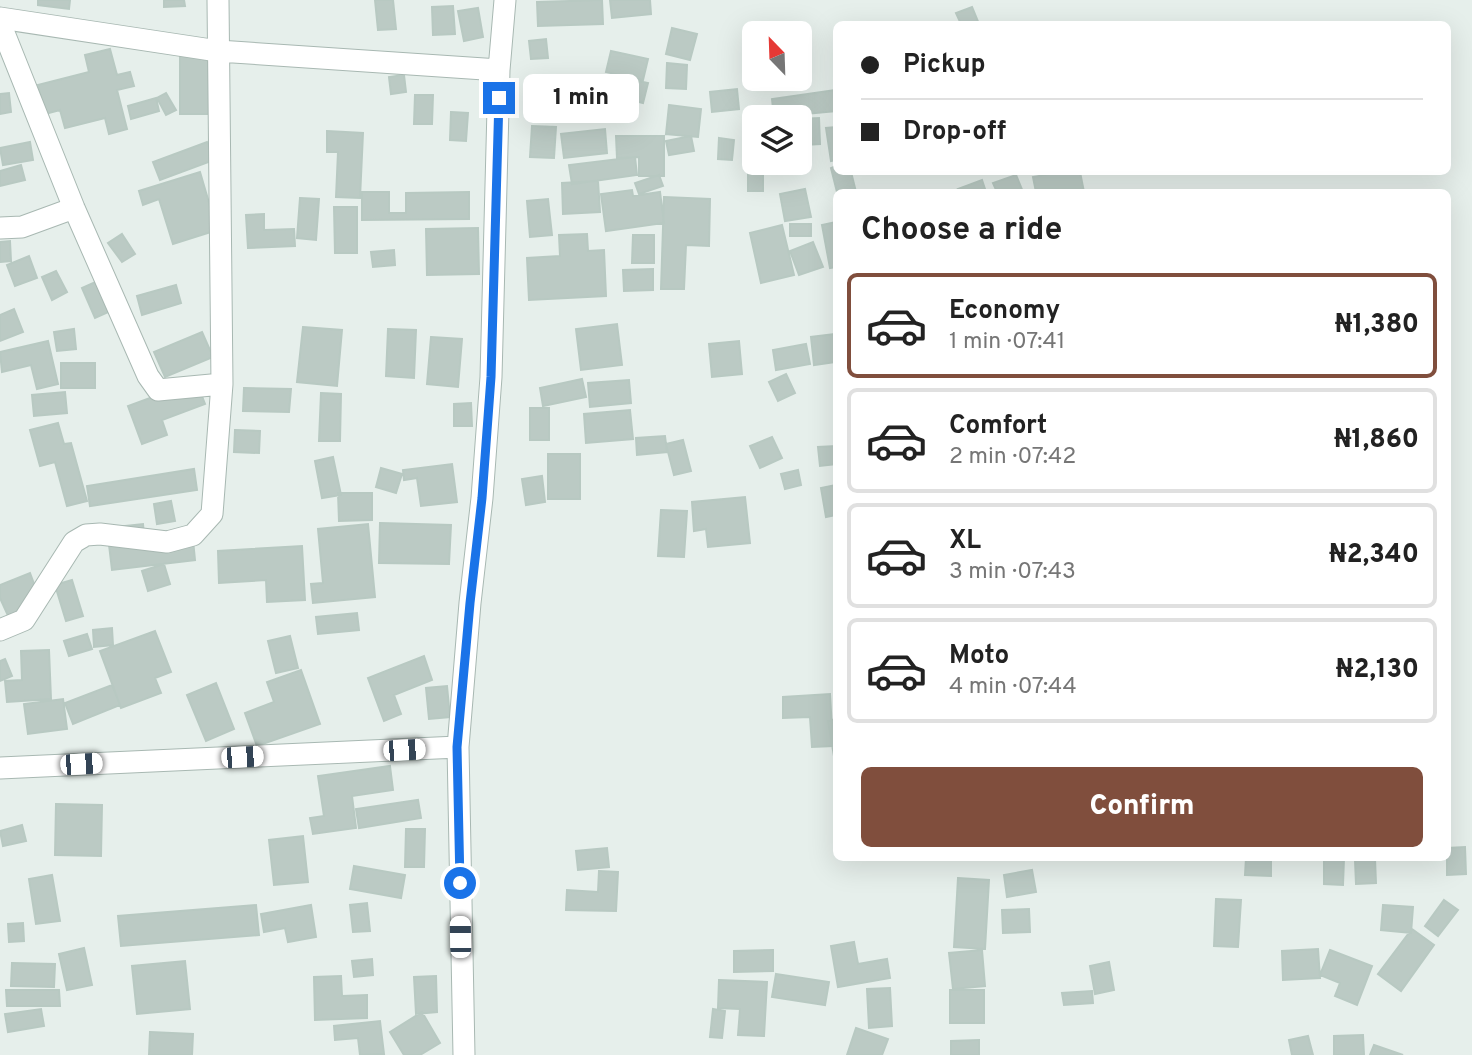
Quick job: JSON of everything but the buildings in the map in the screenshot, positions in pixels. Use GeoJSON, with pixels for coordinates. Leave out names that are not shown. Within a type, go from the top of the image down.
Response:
{"type":"FeatureCollection","features":[{"type":"Feature","properties":{"kind":"street"},"geometry":{"type":"LineString","coordinates":[[0,629],[24,620],[74,542],[86,535],[100,534],[167,542],[193,534],[212,514],[222,384],[218,0]]}},
{"type":"Feature","properties":{"kind":"street"},"geometry":{"type":"LineString","coordinates":[[464,1055],[457,747],[482,498],[491,377],[499,70],[505,0]]}},
{"type":"Feature","properties":{"kind":"street"},"geometry":{"type":"LineString","coordinates":[[222,384],[158,390],[148,376],[74,208],[0,21],[218,51],[499,70]]}},
{"type":"Feature","properties":{"kind":"street"},"geometry":{"type":"LineString","coordinates":[[0,228],[23,227],[74,208]]}},
{"type":"Feature","properties":{"kind":"street"},"geometry":{"type":"LineString","coordinates":[[0,768],[457,747]]}},
{"type":"Feature","properties":{"kind":"route"},"geometry":{"type":"LineString","coordinates":[[460,883],[457,747],[482,498],[491,377],[499,98]]}}]}
